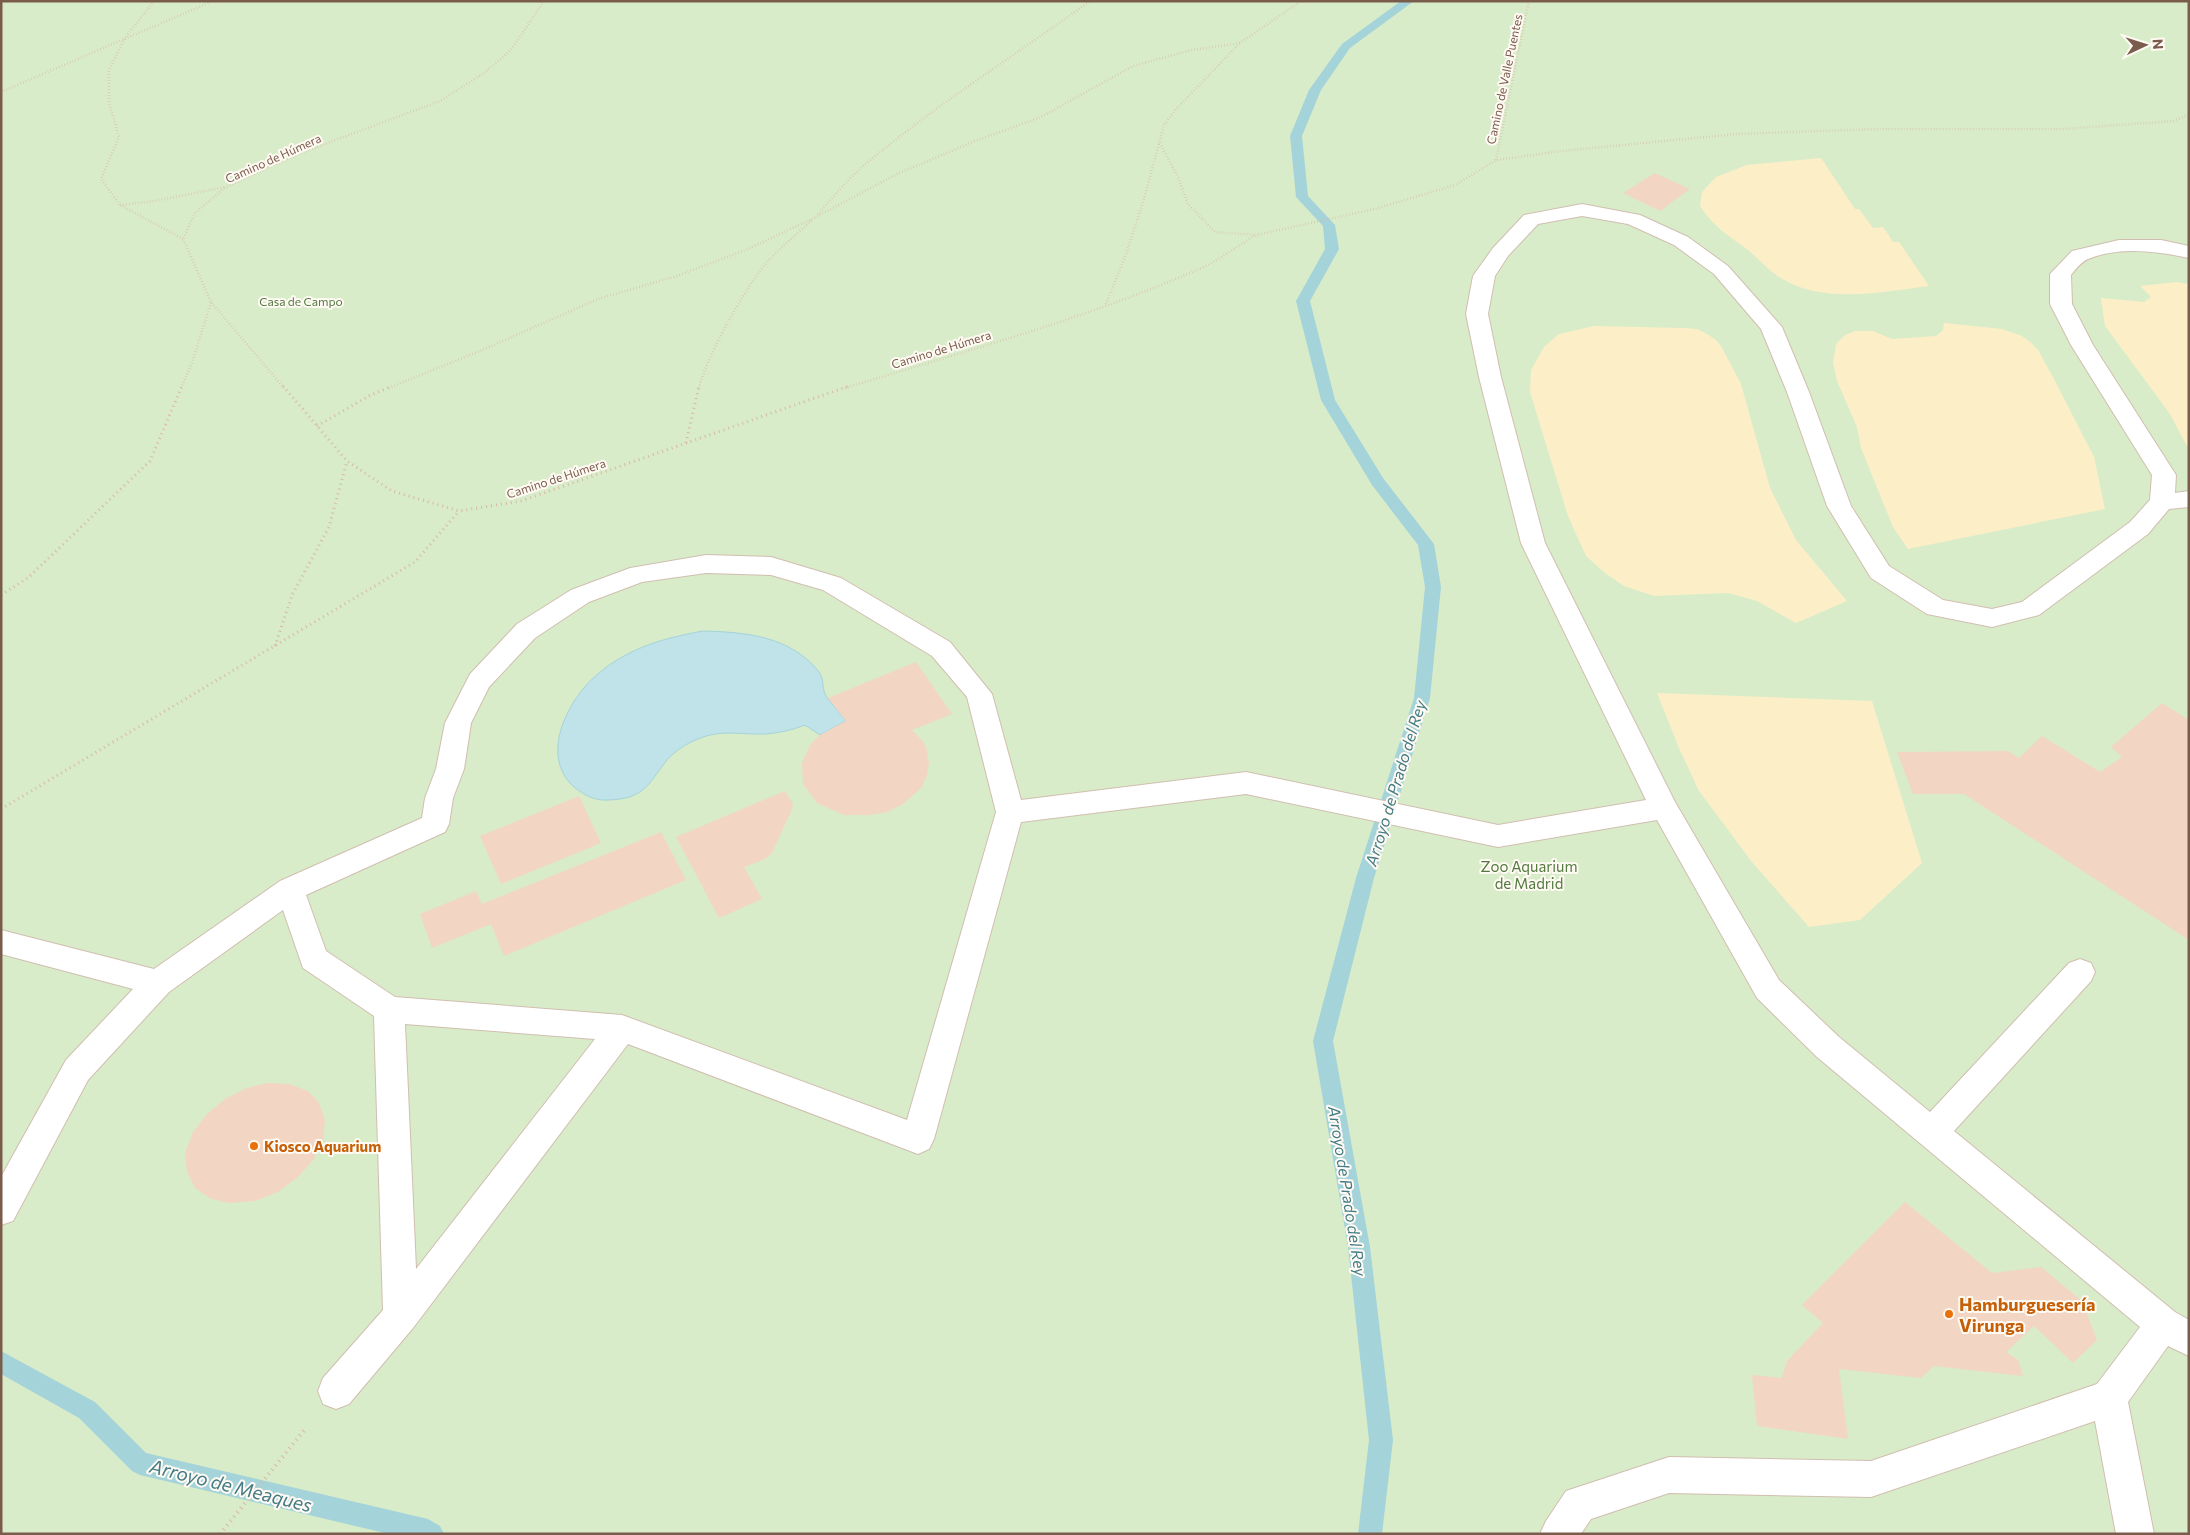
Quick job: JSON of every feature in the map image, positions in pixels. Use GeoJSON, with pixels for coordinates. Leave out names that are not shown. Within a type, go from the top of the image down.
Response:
{"type":"FeatureCollection","features":[{"type":"Feature","properties":{"kind":"street"},"geometry":{"type":"LineString","coordinates":[[1559,1534],[1579,1504],[1669,1475],[1870,1479],[2109,1398],[2176,1331],[1931,1133],[1828,1047],[1768,989],[1664,808],[1533,542],[1490,377],[1477,314],[1484,276],[1500,252],[1531,219],[1582,210],[1633,219],[1681,241],[1720,270],[1771,327],[1798,392],[1839,506],[1880,572],[1936,608],[1992,618],[2030,609],[2139,528],[2162,502],[2164,475],[2082,345],[2061,304],[2060,274],[2080,255],[2119,246],[2161,246],[2189,252]]}},
{"type":"Feature","properties":{"kind":"street"},"geometry":{"type":"LineString","coordinates":[[2162,502],[2189,499]]}},
{"type":"Feature","properties":{"kind":"street"},"geometry":{"type":"LineString","coordinates":[[1,1210],[78,1070],[158,983],[290,889],[435,824],[439,798],[450,768],[458,723],[479,681],[526,631],[580,596],[640,574],[706,564],[771,566],[832,584],[941,649],[979,694],[1010,812],[918,1139],[622,1028],[389,1010],[314,959],[290,889]]}},
{"type":"Feature","properties":{"kind":"street"},"geometry":{"type":"LineString","coordinates":[[1010,812],[1246,783],[1498,836],[1664,808]]}},
{"type":"Feature","properties":{"kind":"street"},"geometry":{"type":"LineString","coordinates":[[1,942],[158,983]]}},
{"type":"Feature","properties":{"kind":"street"},"geometry":{"type":"LineString","coordinates":[[1931,1133],[2080,972]]}},
{"type":"Feature","properties":{"kind":"street"},"geometry":{"type":"LineString","coordinates":[[389,1010],[401,1316]]}},
{"type":"Feature","properties":{"kind":"street"},"geometry":{"type":"LineString","coordinates":[[336,1391],[401,1316],[622,1028]]}},
{"type":"Feature","properties":{"kind":"street"},"geometry":{"type":"LineString","coordinates":[[2109,1398],[2135,1534]]}},
{"type":"Feature","properties":{"kind":"path"},"geometry":{"type":"LineString","coordinates":[[154,1],[117,49],[107,78],[110,108],[119,137],[101,179],[120,205],[183,239]]}},
{"type":"Feature","properties":{"kind":"path"},"geometry":{"type":"LineString","coordinates":[[1,92],[212,1]]}},
{"type":"Feature","properties":{"kind":"path","name":"Camino de Húmera"},"geometry":{"type":"LineString","coordinates":[[544,1],[511,50],[484,73],[440,101],[301,153],[226,187],[195,213],[183,239],[211,302],[347,461],[392,491],[459,511],[521,501],[842,389],[1106,305],[1199,269],[1256,235]]}},
{"type":"Feature","properties":{"kind":"path"},"geometry":{"type":"LineString","coordinates":[[686,443],[702,374],[739,303],[767,262],[814,218],[861,168],[947,101],[1013,57],[1090,1]]}},
{"type":"Feature","properties":{"kind":"path"},"geometry":{"type":"LineString","coordinates":[[1106,305],[1126,254],[1164,125],[1176,108],[1240,43],[1302,1]]}},
{"type":"Feature","properties":{"kind":"path","name":"Camino de Valle Puentes"},"geometry":{"type":"LineString","coordinates":[[1496,160],[1528,1]]}},
{"type":"Feature","properties":{"kind":"path"},"geometry":{"type":"LineString","coordinates":[[317,426],[369,396],[482,350],[598,299],[677,276],[748,249],[814,218],[897,174],[975,141],[1041,117],[1132,66],[1192,50],[1240,43]]}},
{"type":"Feature","properties":{"kind":"path"},"geometry":{"type":"LineString","coordinates":[[1160,143],[1178,177],[1188,204],[1215,232],[1256,235],[1375,209],[1455,185],[1496,160],[1562,151],[1736,134],[1886,129],[2064,129],[2173,121],[2189,115]]}},
{"type":"Feature","properties":{"kind":"path"},"geometry":{"type":"LineString","coordinates":[[120,205],[155,201],[226,187]]}},
{"type":"Feature","properties":{"kind":"path"},"geometry":{"type":"LineString","coordinates":[[1,595],[29,577],[150,461],[192,363],[211,302]]}},
{"type":"Feature","properties":{"kind":"path"},"geometry":{"type":"LineString","coordinates":[[274,647],[292,595],[329,527],[347,461]]}},
{"type":"Feature","properties":{"kind":"path"},"geometry":{"type":"LineString","coordinates":[[1,809],[415,562],[459,511]]}},
{"type":"Feature","properties":{"kind":"path"},"geometry":{"type":"LineString","coordinates":[[220,1534],[336,1391]]}},
{"type":"Feature","properties":{"kind":"green space","name":"Zoo Aquarium de Madrid"},"geometry":{"type":"Polygon","coordinates":[[[1,1],[2189,1],[2189,1534],[1,1534],[1,1]]]}},
{"type":"Feature","properties":{"kind":"sand"},"geometry":{"type":"Polygon","coordinates":[[[1821,158],[1855,209],[1859,209],[1873,228],[1883,227],[1893,242],[1899,242],[1929,286],[1872,293],[1833,294],[1796,286],[1779,277],[1747,249],[1721,230],[1700,206],[1702,192],[1716,177],[1747,165],[1821,158]]]}},
{"type":"Feature","properties":{"kind":"sand"},"geometry":{"type":"Polygon","coordinates":[[[2177,282],[2189,284],[2189,450],[2170,414],[2105,326],[2101,298],[2144,302],[2151,297],[2140,286],[2177,282]]]}},
{"type":"Feature","properties":{"kind":"sand"},"geometry":{"type":"Polygon","coordinates":[[[1944,323],[2002,329],[2022,336],[2038,350],[2094,457],[2105,509],[1908,549],[1893,527],[1861,448],[1857,427],[1837,381],[1833,363],[1836,344],[1845,335],[1855,331],[1873,331],[1892,339],[1936,336],[1943,330],[1944,323]]]}},
{"type":"Feature","properties":{"kind":"sand"},"geometry":{"type":"Polygon","coordinates":[[[1594,326],[1697,329],[1716,340],[1741,384],[1770,488],[1796,540],[1847,601],[1796,623],[1757,601],[1728,593],[1654,596],[1624,586],[1605,573],[1586,556],[1568,516],[1530,392],[1531,370],[1544,347],[1559,334],[1594,326]]]}},
{"type":"Feature","properties":{"kind":"sand"},"geometry":{"type":"Polygon","coordinates":[[[1657,693],[1872,701],[1922,863],[1860,920],[1809,927],[1752,862],[1699,791],[1657,693]]]}},
{"type":"Feature","properties":{"kind":"water"},"geometry":{"type":"Polygon","coordinates":[[[703,631],[735,633],[766,638],[781,643],[795,651],[808,660],[819,672],[822,677],[825,694],[846,721],[820,735],[805,725],[770,734],[723,733],[706,736],[677,750],[644,789],[630,797],[599,800],[586,795],[574,787],[564,774],[558,759],[558,743],[568,711],[577,696],[599,673],[623,656],[648,645],[703,631]]]}},
{"type":"Feature","properties":{"kind":"building"},"geometry":{"type":"Polygon","coordinates":[[[1655,173],[1690,189],[1660,211],[1623,193],[1655,173]]]}},
{"type":"Feature","properties":{"kind":"building"},"geometry":{"type":"Polygon","coordinates":[[[916,662],[952,714],[912,730],[924,743],[927,751],[929,763],[922,787],[903,804],[887,812],[870,815],[844,815],[817,803],[803,784],[802,763],[810,745],[820,735],[846,721],[828,698],[916,662]]]}},
{"type":"Feature","properties":{"kind":"building"},"geometry":{"type":"Polygon","coordinates":[[[2162,703],[2189,720],[2189,940],[1964,794],[1913,794],[1897,752],[2008,751],[2019,758],[2042,736],[2100,772],[2122,757],[2111,747],[2162,703]]]}},
{"type":"Feature","properties":{"kind":"building"},"geometry":{"type":"Polygon","coordinates":[[[785,791],[793,804],[792,809],[772,853],[765,859],[744,867],[762,899],[719,918],[676,837],[785,791]]]}},
{"type":"Feature","properties":{"kind":"building"},"geometry":{"type":"Polygon","coordinates":[[[579,796],[601,843],[501,884],[480,836],[579,796]]]}},
{"type":"Feature","properties":{"kind":"building"},"geometry":{"type":"Polygon","coordinates":[[[661,832],[686,880],[504,956],[491,924],[432,948],[420,914],[476,891],[482,904],[661,832]]]}},
{"type":"Feature","properties":{"kind":"building","name":"Kiosco Aquarium"},"geometry":{"type":"Polygon","coordinates":[[[268,1083],[289,1084],[308,1091],[319,1103],[325,1120],[323,1140],[314,1159],[298,1177],[278,1192],[255,1201],[230,1203],[211,1199],[195,1188],[187,1172],[185,1153],[193,1132],[207,1114],[225,1099],[247,1088],[268,1083]]]}},
{"type":"Feature","properties":{"kind":"building","name":"Hamburguesería Virunga"},"geometry":{"type":"Polygon","coordinates":[[[1905,1202],[1992,1273],[2041,1267],[2082,1301],[2097,1340],[2073,1363],[2034,1326],[2006,1352],[2018,1360],[2023,1376],[1934,1366],[1921,1378],[1839,1369],[1848,1439],[1757,1426],[1752,1375],[1782,1378],[1787,1361],[1823,1323],[1802,1305],[1905,1202]]]}},
{"type":"Feature","properties":{"kind":"waterway","name":"Arroyo de Prado del Rey"},"geometry":{"type":"LineString","coordinates":[[1370,1534],[1381,1440],[1359,1247],[1323,1041],[1365,878],[1422,698],[1433,587],[1426,544],[1377,481],[1328,400],[1303,301],[1332,249],[1329,225],[1302,197],[1296,136],[1315,90],[1346,46],[1409,1]]}},
{"type":"Feature","properties":{"kind":"waterway","name":"Arroyo de Meaques"},"geometry":{"type":"LineString","coordinates":[[1,1362],[87,1410],[140,1463],[428,1531],[432,1534]]}},
{"type":"Feature","properties":{"kind":"place","name":"Kiosco Aquarium"},"geometry":{"type":"Point","coordinates":[254,1146]}},
{"type":"Feature","properties":{"kind":"place","name":"Hamburguesería Virunga"},"geometry":{"type":"Point","coordinates":[1949,1314]}},
{"type":"Feature","properties":{"kind":"park label","name":"Casa de Campo"},"geometry":{"type":"Point","coordinates":[301,301]}}]}
